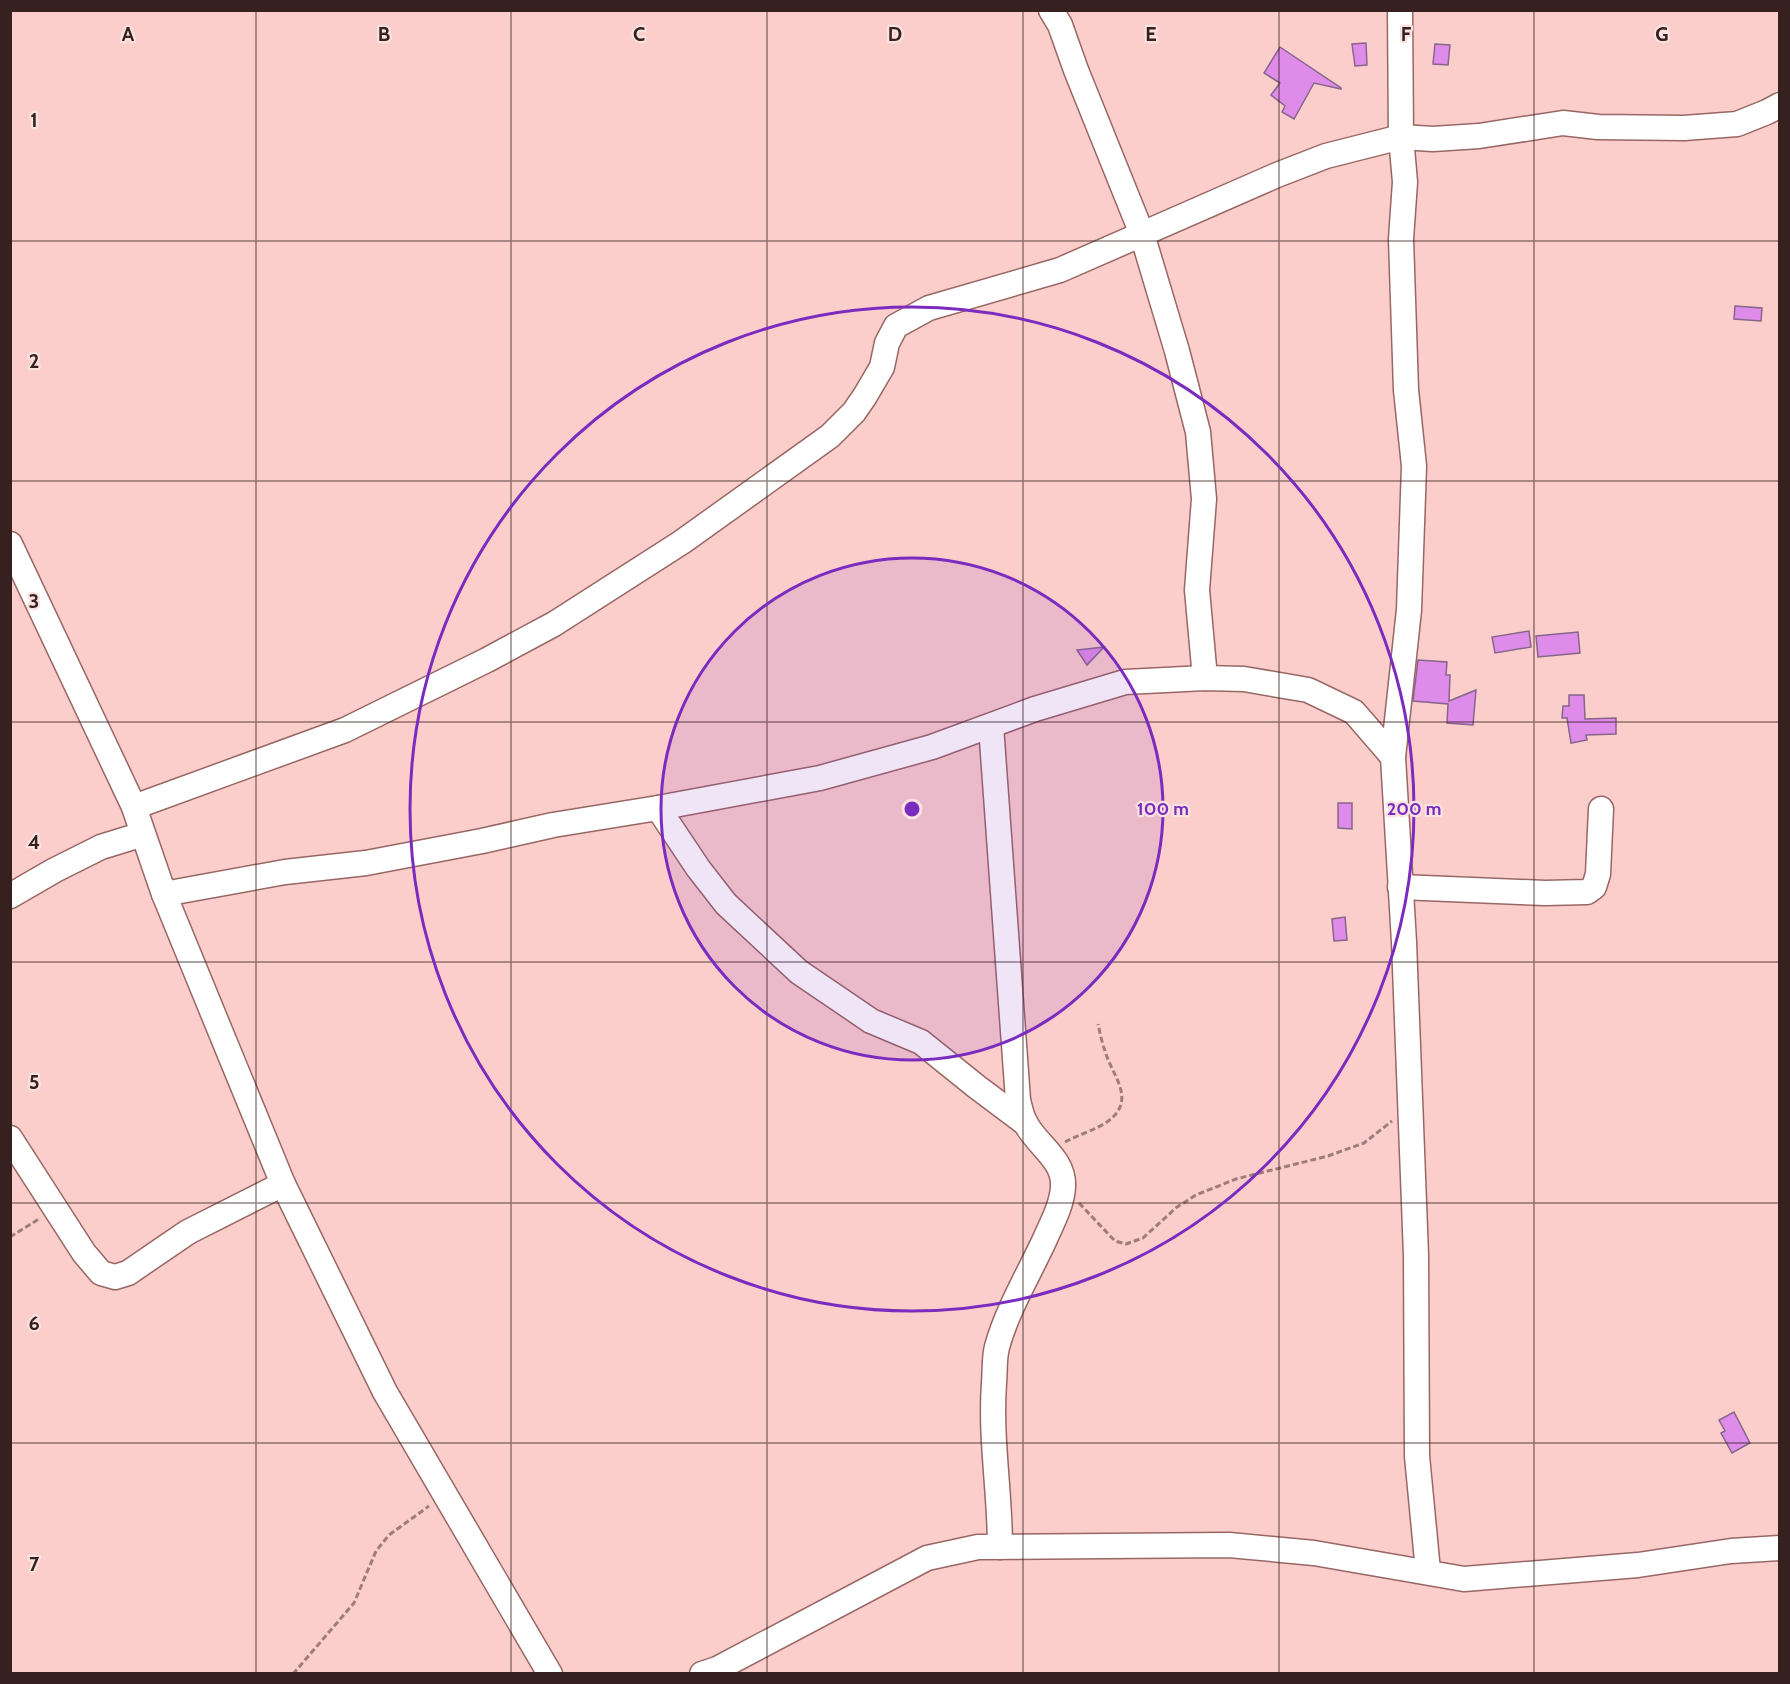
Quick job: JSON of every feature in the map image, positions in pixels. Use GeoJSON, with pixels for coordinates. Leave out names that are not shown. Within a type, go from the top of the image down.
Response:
{"type":"FeatureCollection","features":[{"type":"Feature","properties":{"kind":"street"},"geometry":{"type":"LineString","coordinates":[[1052,10],[1142,234],[1177,351],[1198,432],[1204,499],[1197,590],[1205,678]]}},
{"type":"Feature","properties":{"kind":"street"},"geometry":{"type":"LineString","coordinates":[[1400,10],[1401,137],[1405,182],[1401,239],[1406,390],[1414,466],[1409,610],[1394,757],[1404,942],[1416,1255],[1417,1456],[1428,1571]]}},
{"type":"Feature","properties":{"kind":"street"},"geometry":{"type":"LineString","coordinates":[[134,807],[345,730],[487,660],[554,624],[682,542],[830,436],[854,412],[865,396],[882,367],[887,342],[896,326],[929,308],[1060,270],[1277,175],[1326,156],[1401,137],[1433,139],[1479,136],[1563,123],[1598,127],[1684,128],[1737,124],[1779,105]]}},
{"type":"Feature","properties":{"kind":"street"},"geometry":{"type":"LineString","coordinates":[[10,544],[134,807],[164,894],[283,1184],[385,1392],[550,1674]]}},
{"type":"Feature","properties":{"kind":"street"},"geometry":{"type":"LineString","coordinates":[[164,894],[285,872],[366,863],[553,825],[820,778],[932,747],[1035,709],[1125,682],[1205,678],[1244,679],[1308,690],[1354,712],[1394,757]]}},
{"type":"Feature","properties":{"kind":"street"},"geometry":{"type":"LineString","coordinates":[[991,726],[1018,1100],[1025,1123]]}},
{"type":"Feature","properties":{"kind":"street"},"geometry":{"type":"LineString","coordinates":[[658,808],[698,868],[726,904],[799,972],[871,1021],[921,1042],[1025,1123],[1048,1150],[1060,1170],[1063,1186],[1059,1205],[996,1348],[992,1412],[993,1453],[1000,1511],[1000,1547]]}},
{"type":"Feature","properties":{"kind":"street"},"geometry":{"type":"LineString","coordinates":[[1400,887],[1545,893],[1587,892],[1594,887],[1598,874],[1601,809]]}},
{"type":"Feature","properties":{"kind":"street"},"geometry":{"type":"LineString","coordinates":[[10,896],[101,847],[143,834]]}},
{"type":"Feature","properties":{"kind":"street"},"geometry":{"type":"LineString","coordinates":[[10,1138],[84,1253],[101,1273],[115,1277],[128,1273],[188,1232],[283,1184]]}},
{"type":"Feature","properties":{"kind":"street"},"geometry":{"type":"LineString","coordinates":[[702,1674],[717,1669],[927,1558],[978,1547],[1229,1545],[1314,1552],[1464,1579],[1638,1565],[1731,1551],[1779,1548]]}},
{"type":"Feature","properties":{"kind":"path"},"geometry":{"type":"LineString","coordinates":[[1048,1150],[1106,1123],[1119,1110],[1123,1097],[1119,1082],[1105,1053],[1098,1024]]}},
{"type":"Feature","properties":{"kind":"path"},"geometry":{"type":"LineString","coordinates":[[1063,1186],[1115,1241],[1126,1244],[1143,1238],[1177,1207],[1212,1187],[1328,1156],[1364,1143],[1409,1106]]}},
{"type":"Feature","properties":{"kind":"path"},"geometry":{"type":"LineString","coordinates":[[10,1238],[55,1208]]}},
{"type":"Feature","properties":{"kind":"path"},"geometry":{"type":"LineString","coordinates":[[293,1674],[354,1603],[376,1551],[389,1535],[425,1507],[446,1497]]}},
{"type":"Feature","properties":{"kind":"building"},"geometry":{"type":"Polygon","coordinates":[[[1366,43],[1367,65],[1355,66],[1352,44],[1366,43]]]}},
{"type":"Feature","properties":{"kind":"building"},"geometry":{"type":"Polygon","coordinates":[[[1435,44],[1450,45],[1448,65],[1433,64],[1435,44]]]}},
{"type":"Feature","properties":{"kind":"building"},"geometry":{"type":"Polygon","coordinates":[[[1280,47],[1341,89],[1314,83],[1294,119],[1282,112],[1285,106],[1271,95],[1280,83],[1264,73],[1280,47]]]}},
{"type":"Feature","properties":{"kind":"building"},"geometry":{"type":"Polygon","coordinates":[[[1735,306],[1762,308],[1761,321],[1734,319],[1735,306]]]}},
{"type":"Feature","properties":{"kind":"building"},"geometry":{"type":"Polygon","coordinates":[[[1529,631],[1531,647],[1495,653],[1492,637],[1529,631]]]}},
{"type":"Feature","properties":{"kind":"building"},"geometry":{"type":"Polygon","coordinates":[[[1578,632],[1580,653],[1538,657],[1536,636],[1578,632]]]}},
{"type":"Feature","properties":{"kind":"building"},"geometry":{"type":"Polygon","coordinates":[[[1104,647],[1087,665],[1077,650],[1104,647]]]}},
{"type":"Feature","properties":{"kind":"building"},"geometry":{"type":"Polygon","coordinates":[[[1418,660],[1447,662],[1446,675],[1450,675],[1449,701],[1476,690],[1473,725],[1447,723],[1448,704],[1413,701],[1418,660]]]}},
{"type":"Feature","properties":{"kind":"building"},"geometry":{"type":"Polygon","coordinates":[[[1569,695],[1584,695],[1585,719],[1616,718],[1616,734],[1586,735],[1587,740],[1571,743],[1567,718],[1562,718],[1563,706],[1569,706],[1569,695]]]}},
{"type":"Feature","properties":{"kind":"building"},"geometry":{"type":"Polygon","coordinates":[[[1338,803],[1352,803],[1352,829],[1338,828],[1338,803]]]}},
{"type":"Feature","properties":{"kind":"building"},"geometry":{"type":"Polygon","coordinates":[[[1345,917],[1347,940],[1334,941],[1332,919],[1345,917]]]}},
{"type":"Feature","properties":{"kind":"building"},"geometry":{"type":"Polygon","coordinates":[[[1734,1412],[1750,1443],[1732,1453],[1721,1433],[1725,1431],[1719,1420],[1734,1412]]]}}]}
